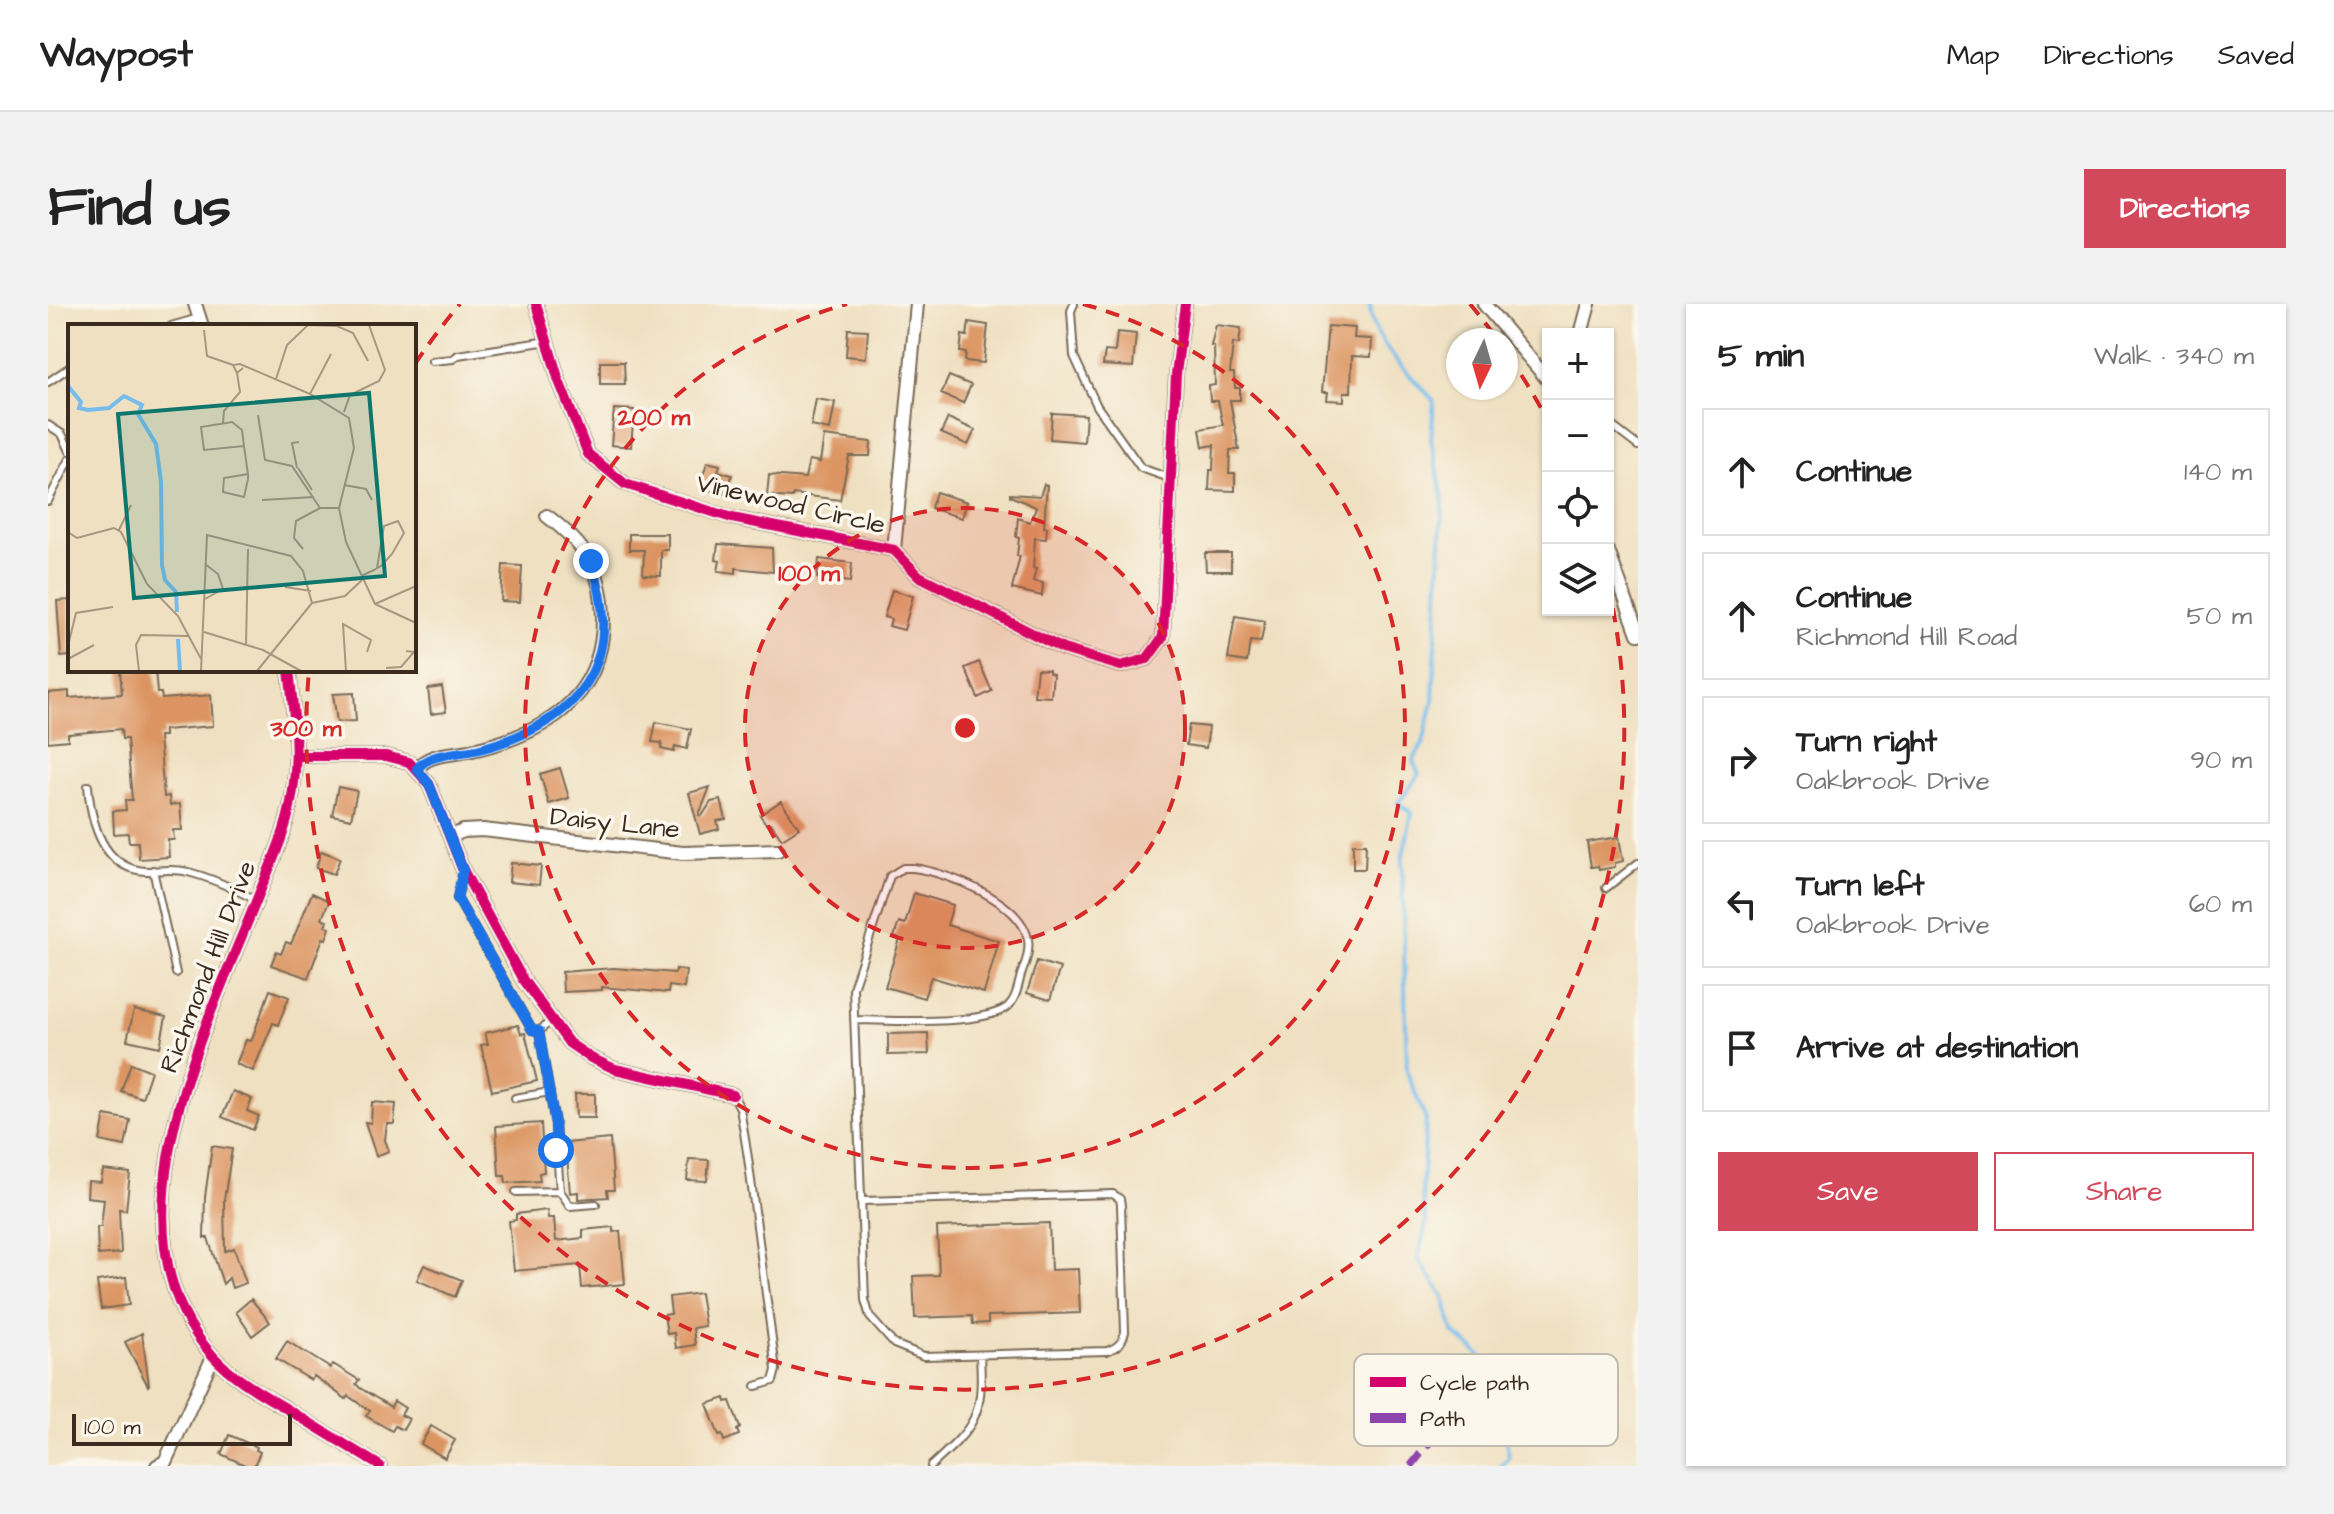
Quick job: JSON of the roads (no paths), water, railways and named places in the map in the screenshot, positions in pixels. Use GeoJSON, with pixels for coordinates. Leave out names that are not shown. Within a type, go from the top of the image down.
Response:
{"type":"FeatureCollection","features":[{"type":"Feature","properties":{"kind":"street"},"geometry":{"type":"LineString","coordinates":[[195,304],[201,322]]}},
{"type":"Feature","properties":{"kind":"street","name":"Vinewood Circle"},"geometry":{"type":"LineString","coordinates":[[536,304],[559,381],[588,454],[625,484],[732,518],[894,550],[919,576],[1063,649],[1121,666],[1147,659],[1163,637],[1176,374],[1185,304]]}},
{"type":"Feature","properties":{"kind":"street"},"geometry":{"type":"LineString","coordinates":[[894,550],[917,304]]}},
{"type":"Feature","properties":{"kind":"street"},"geometry":{"type":"LineString","coordinates":[[1484,304],[1542,373]]}},
{"type":"Feature","properties":{"kind":"street"},"geometry":{"type":"LineString","coordinates":[[1583,328],[1589,304]]}},
{"type":"Feature","properties":{"kind":"street"},"geometry":{"type":"LineString","coordinates":[[417,769],[430,758],[487,747],[527,731],[562,711],[591,678],[599,656],[603,627],[597,578],[581,545],[547,516]]}},
{"type":"Feature","properties":{"kind":"street"},"geometry":{"type":"LineString","coordinates":[[1614,568],[1638,634]]}},
{"type":"Feature","properties":{"kind":"street","name":"Richmond Hill Drive"},"geometry":{"type":"LineString","coordinates":[[289,672],[297,756],[291,804],[277,849],[191,1065],[174,1126],[165,1185],[164,1244],[173,1288],[185,1315],[213,1357],[256,1390],[380,1466]]}},
{"type":"Feature","properties":{"kind":"street"},"geometry":{"type":"LineString","coordinates":[[297,756],[386,756],[400,758],[417,769],[429,784],[463,870],[523,980],[569,1043],[615,1069],[733,1095]]}},
{"type":"Feature","properties":{"kind":"street","name":"Daisy Lane"},"geometry":{"type":"LineString","coordinates":[[450,837],[463,831],[483,830],[683,853],[778,850]]}},
{"type":"Feature","properties":{"kind":"street"},"geometry":{"type":"LineString","coordinates":[[157,1466],[165,1462],[213,1357]]}},
{"type":"Feature","properties":{"kind":"lane"},"geometry":{"type":"LineString","coordinates":[[1074,304],[1071,311],[1074,356],[1097,406],[1141,468],[1172,479]]}},
{"type":"Feature","properties":{"kind":"lane"},"geometry":{"type":"LineString","coordinates":[[432,361],[548,341]]}},
{"type":"Feature","properties":{"kind":"lane"},"geometry":{"type":"LineString","coordinates":[[48,382],[68,368]]}},
{"type":"Feature","properties":{"kind":"lane"},"geometry":{"type":"LineString","coordinates":[[48,425],[62,434],[68,447]]}},
{"type":"Feature","properties":{"kind":"lane"},"geometry":{"type":"LineString","coordinates":[[1614,428],[1638,446]]}},
{"type":"Feature","properties":{"kind":"lane"},"geometry":{"type":"LineString","coordinates":[[48,501],[68,463]]}},
{"type":"Feature","properties":{"kind":"lane"},"geometry":{"type":"LineString","coordinates":[[88,786],[96,832],[106,849],[134,869],[186,871],[256,900]]}},
{"type":"Feature","properties":{"kind":"lane"},"geometry":{"type":"LineString","coordinates":[[1606,888],[1638,863]]}},
{"type":"Feature","properties":{"kind":"lane"},"geometry":{"type":"LineString","coordinates":[[854,1020],[956,1019],[1004,1009],[1014,999],[1027,957],[1028,939],[1020,923],[974,886],[923,869],[903,868],[890,876],[885,888],[853,988],[854,1020],[863,1201],[865,1300],[870,1317],[880,1331],[894,1344],[924,1356],[1107,1351],[1116,1348],[1122,1341],[1125,1332],[1120,1199],[1107,1193],[863,1201]]}},
{"type":"Feature","properties":{"kind":"lane"},"geometry":{"type":"LineString","coordinates":[[153,870],[176,973]]}},
{"type":"Feature","properties":{"kind":"lane"},"geometry":{"type":"LineString","coordinates":[[463,870],[457,898],[532,1030],[539,1031],[551,1021]]}},
{"type":"Feature","properties":{"kind":"lane"},"geometry":{"type":"LineString","coordinates":[[539,1031],[550,1092],[560,1191],[570,1206],[596,1204]]}},
{"type":"Feature","properties":{"kind":"lane"},"geometry":{"type":"LineString","coordinates":[[515,1098],[550,1092]]}},
{"type":"Feature","properties":{"kind":"lane"},"geometry":{"type":"LineString","coordinates":[[733,1095],[740,1108],[748,1158],[776,1370],[773,1381],[756,1386]]}},
{"type":"Feature","properties":{"kind":"lane"},"geometry":{"type":"LineString","coordinates":[[516,1192],[560,1191]]}},
{"type":"Feature","properties":{"kind":"lane"},"geometry":{"type":"LineString","coordinates":[[931,1466],[965,1435],[975,1418],[981,1394],[980,1356]]}},
{"type":"Feature","properties":{"kind":"waterway"},"geometry":{"type":"LineString","coordinates":[[1370,304],[1372,318],[1384,344],[1434,401],[1431,439],[1443,498],[1433,701],[1423,744],[1413,761],[1419,775],[1398,803],[1412,813],[1402,860],[1407,1072],[1426,1120],[1422,1193],[1426,1224],[1418,1259],[1444,1297],[1453,1332],[1479,1354]]}},
{"type":"Feature","properties":{"kind":"waterway"},"geometry":{"type":"LineString","coordinates":[[1501,1466],[1509,1457],[1507,1446]]}}]}
